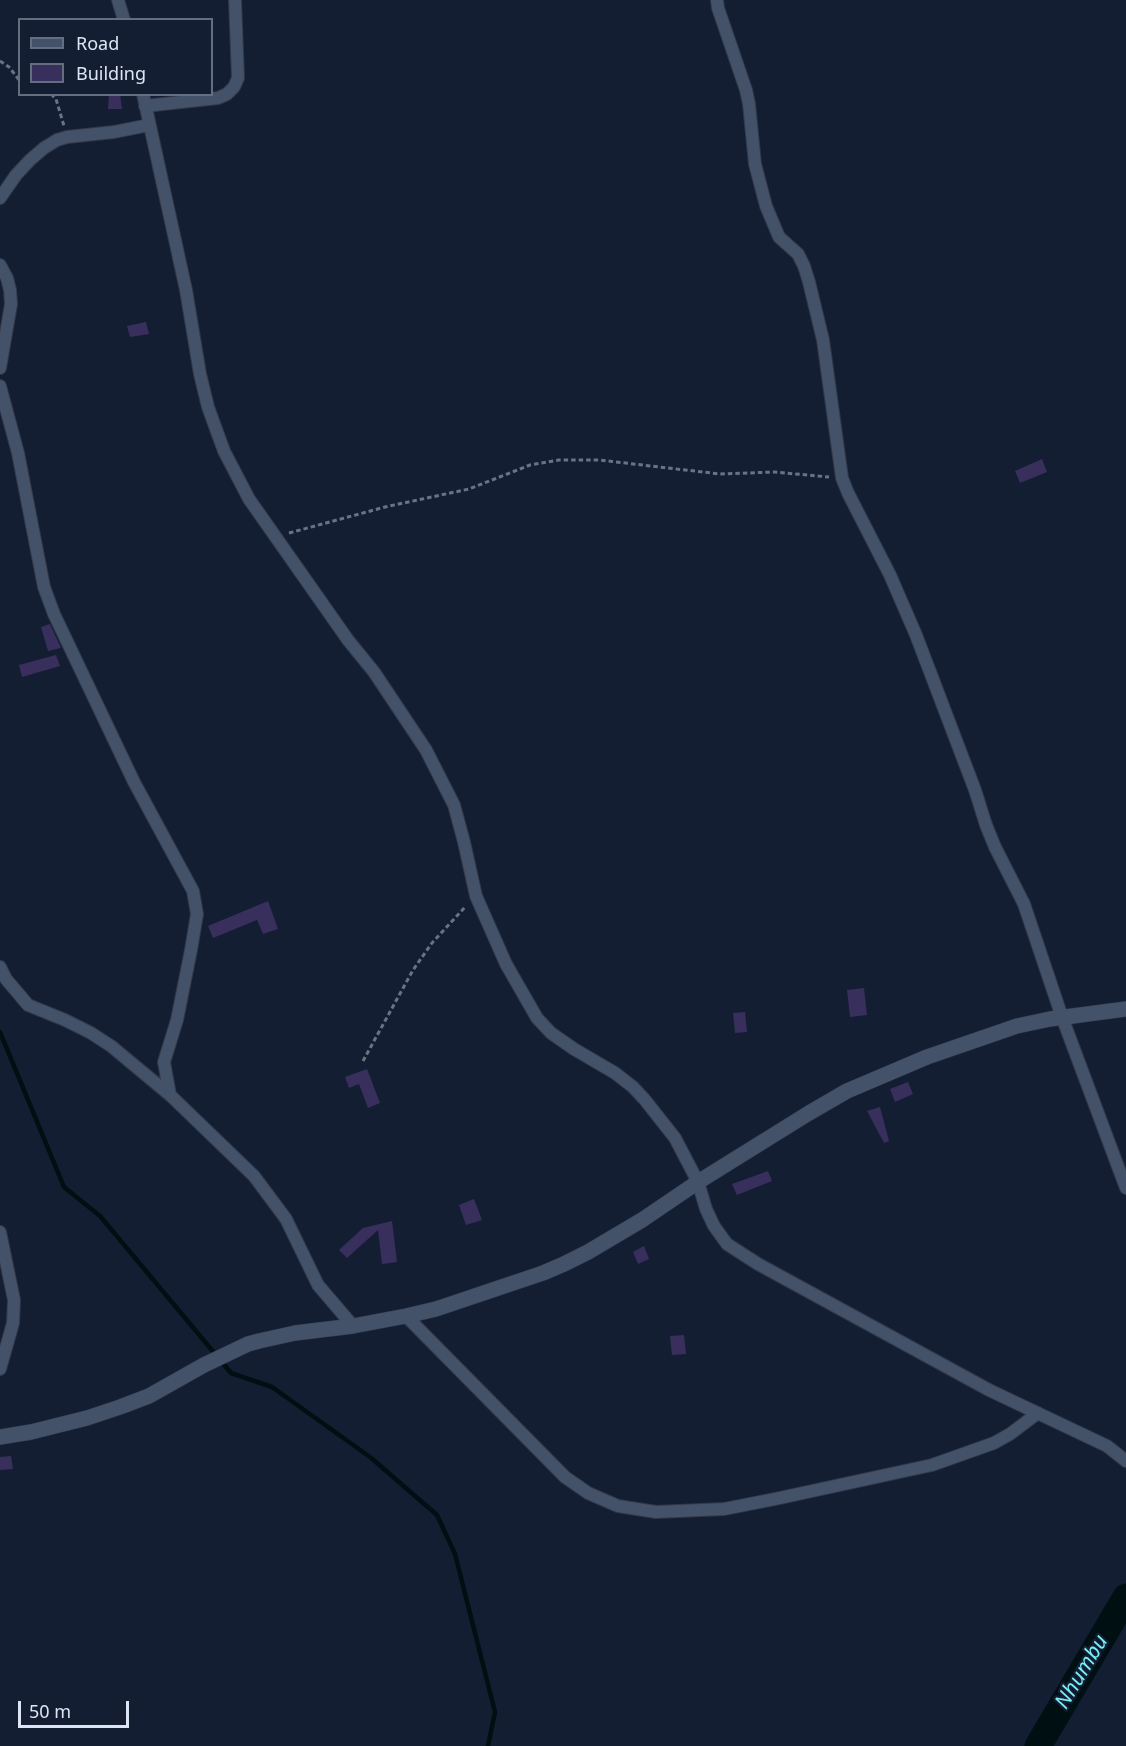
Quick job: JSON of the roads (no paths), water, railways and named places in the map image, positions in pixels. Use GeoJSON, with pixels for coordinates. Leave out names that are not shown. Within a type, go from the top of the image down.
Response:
{"type":"FeatureCollection","features":[{"type":"Feature","properties":{"kind":"street"},"geometry":{"type":"LineString","coordinates":[[118,0],[123,18]]}},
{"type":"Feature","properties":{"kind":"street"},"geometry":{"type":"LineString","coordinates":[[235,0],[238,78],[234,87],[227,94],[218,98],[144,100],[186,290],[208,407],[224,451],[249,499],[348,640],[374,672],[426,750],[454,805],[476,896],[506,964],[537,1018],[551,1033],[633,1087],[675,1138],[699,1182],[706,1209],[714,1226],[727,1244],[758,1264],[989,1390],[1107,1446],[1126,1461]]}},
{"type":"Feature","properties":{"kind":"street"},"geometry":{"type":"LineString","coordinates":[[717,0],[746,90],[754,164],[766,206],[780,237],[798,254],[809,282],[823,340],[843,478],[848,493],[890,575],[916,634],[994,847],[1024,904],[1062,1017],[1126,1188]]}},
{"type":"Feature","properties":{"kind":"street"},"geometry":{"type":"LineString","coordinates":[[0,198],[16,175],[44,148],[67,137],[149,125]]}},
{"type":"Feature","properties":{"kind":"street"},"geometry":{"type":"LineString","coordinates":[[0,265],[7,278],[11,304],[0,368]]}},
{"type":"Feature","properties":{"kind":"street"},"geometry":{"type":"LineString","coordinates":[[0,386],[18,453],[44,587],[54,614],[134,782],[193,891],[197,914],[191,950],[181,1004],[164,1062],[170,1095]]}},
{"type":"Feature","properties":{"kind":"street"},"geometry":{"type":"LineString","coordinates":[[0,967],[6,979],[28,1005],[65,1020],[111,1046],[170,1095],[254,1176],[286,1219],[318,1285],[353,1326]]}},
{"type":"Feature","properties":{"kind":"street"},"geometry":{"type":"LineString","coordinates":[[0,1437],[87,1418],[120,1407],[149,1396],[204,1365],[248,1344],[295,1333],[353,1326],[436,1309],[564,1264],[642,1220],[699,1182],[847,1091],[927,1057],[1017,1026],[1062,1017],[1126,1009]]}},
{"type":"Feature","properties":{"kind":"street"},"geometry":{"type":"LineString","coordinates":[[0,1232],[14,1300],[13,1323],[0,1370]]}},
{"type":"Feature","properties":{"kind":"street"},"geometry":{"type":"LineString","coordinates":[[406,1316],[565,1477],[588,1493],[618,1506],[656,1512],[724,1509],[932,1465],[994,1443],[1038,1413]]}},
{"type":"Feature","properties":{"kind":"waterway"},"geometry":{"type":"LineString","coordinates":[[0,1032],[64,1187],[100,1216],[231,1373],[272,1387],[370,1457],[437,1515],[455,1554],[495,1712],[488,1746]]}},
{"type":"Feature","properties":{"kind":"waterway","name":"Nhumbu"},"geometry":{"type":"LineString","coordinates":[[1038,1746],[1126,1597]]}}]}
